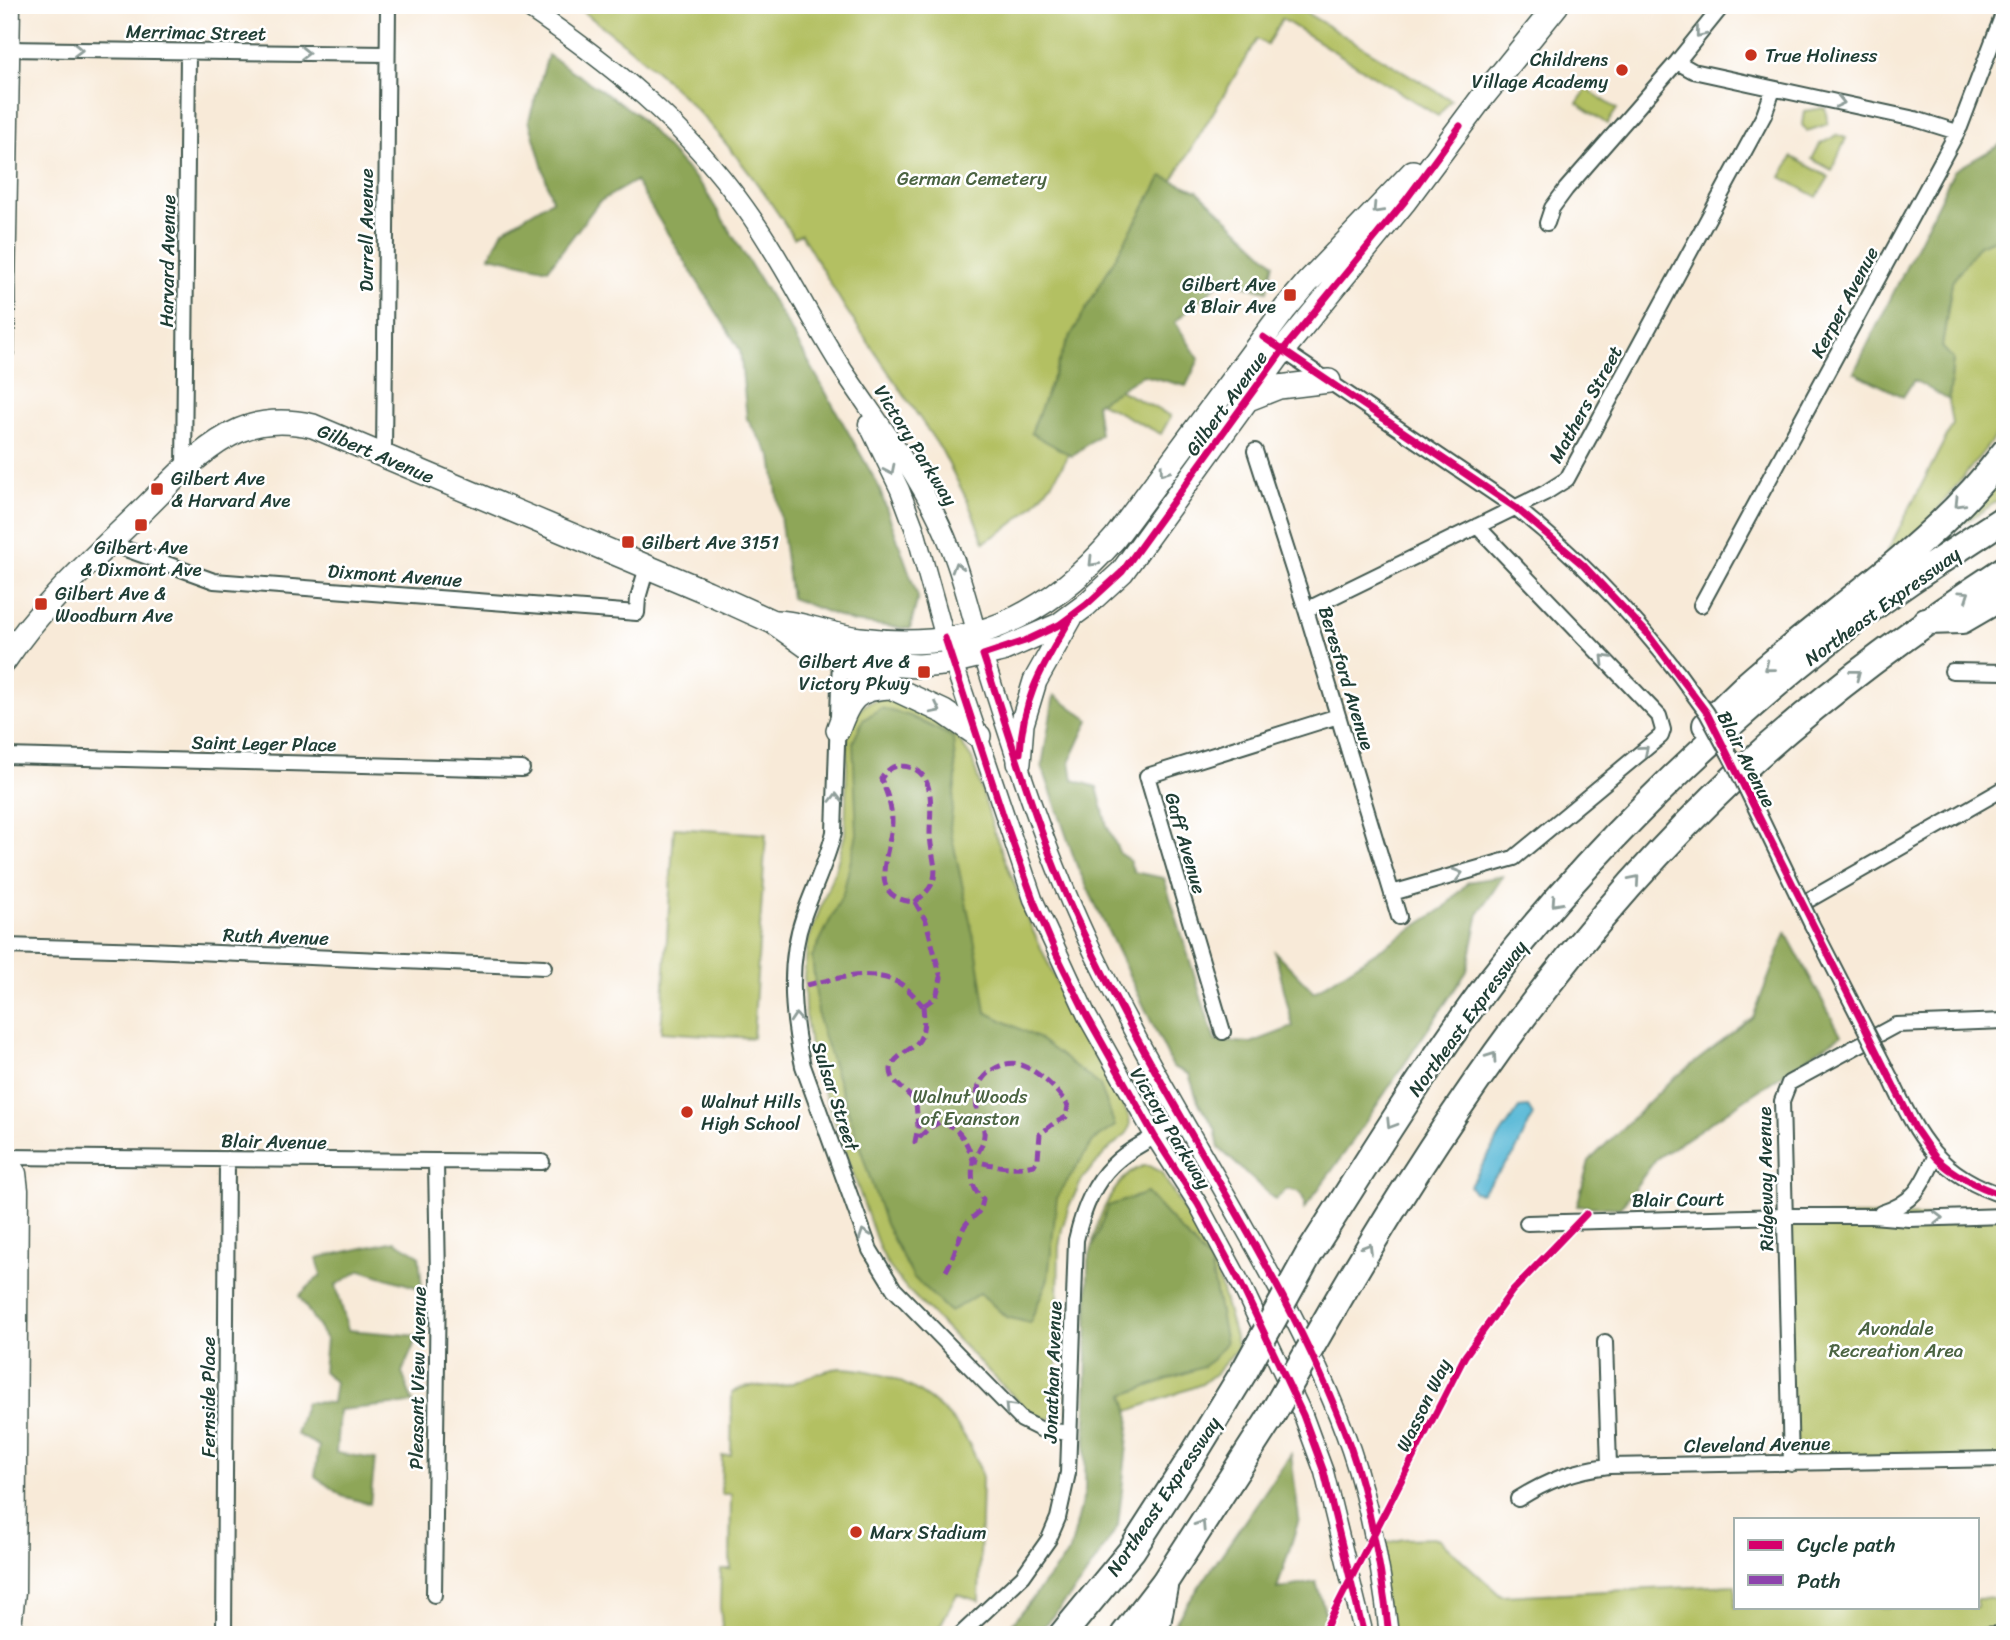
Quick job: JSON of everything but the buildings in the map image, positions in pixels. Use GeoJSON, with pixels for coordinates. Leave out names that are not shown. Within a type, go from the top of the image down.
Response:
{"type":"FeatureCollection","features":[{"type":"Feature","properties":{"kind":"highway"},"geometry":{"type":"LineString","coordinates":[[1635,816],[1653,776],[1749,684],[1916,545],[1991,470],[2005,452]]}},
{"type":"Feature","properties":{"kind":"highway","name":"Northeast Expressway"},"geometry":{"type":"LineString","coordinates":[[1062,1635],[1132,1549],[1195,1452],[1245,1370],[1309,1254],[1402,1106],[1491,980],[1550,908],[1635,816],[1724,731],[1834,636],[2005,518]]}},
{"type":"Feature","properties":{"kind":"highway","name":"Northeast Expressway"},"geometry":{"type":"LineString","coordinates":[[1124,1635],[1164,1583],[1269,1420],[1409,1181],[1471,1087],[1552,978],[1630,885],[1751,763],[1802,717],[1926,621],[2005,569]]}},
{"type":"Feature","properties":{"kind":"highway"},"geometry":{"type":"LineString","coordinates":[[1926,621],[1962,620],[2005,595]]}},
{"type":"Feature","properties":{"kind":"highway"},"geometry":{"type":"LineString","coordinates":[[1149,1635],[1157,1624],[1164,1583]]}},
{"type":"Feature","properties":{"kind":"main road","name":"Gilbert Avenue"},"geometry":{"type":"LineString","coordinates":[[5,660],[26,629],[208,449],[238,431],[260,423],[278,421],[313,426],[647,567],[773,622],[808,646],[840,651],[881,664],[919,666],[983,655],[1025,641],[1072,617],[1115,580],[1138,554],[1283,350],[1405,201],[1460,126],[1557,5]]}},
{"type":"Feature","properties":{"kind":"main road","name":"Gilbert Avenue"},"geometry":{"type":"LineString","coordinates":[[840,651],[855,639],[905,642],[995,629],[1041,606],[1078,578],[1115,538],[1263,337],[1307,283],[1392,192],[1460,126]]}},
{"type":"Feature","properties":{"kind":"main road"},"geometry":{"type":"LineString","coordinates":[[1246,400],[1279,387],[1329,381]]}},
{"type":"Feature","properties":{"kind":"main road"},"geometry":{"type":"LineString","coordinates":[[1019,763],[1022,724],[1035,681],[1072,617]]}},
{"type":"Feature","properties":{"kind":"main road","name":"Gilbert Avenue"},"geometry":{"type":"LineString","coordinates":[[773,622],[797,623],[840,651]]}},
{"type":"Feature","properties":{"kind":"main road"},"geometry":{"type":"LineString","coordinates":[[840,651],[890,687],[944,712],[979,736]]}},
{"type":"Feature","properties":{"kind":"main road"},"geometry":{"type":"LineString","coordinates":[[838,730],[846,707],[862,691],[890,687]]}},
{"type":"Feature","properties":{"kind":"street"},"geometry":{"type":"LineString","coordinates":[[5,351],[7,49],[11,5]]}},
{"type":"Feature","properties":{"kind":"street","name":"Durrell Avenue"},"geometry":{"type":"LineString","coordinates":[[384,456],[388,5]]}},
{"type":"Feature","properties":{"kind":"street","name":"Victory Parkway"},"geometry":{"type":"LineString","coordinates":[[524,5],[586,47],[662,111],[694,144],[747,211],[839,364],[933,506],[952,551],[983,655],[1041,829],[1069,902],[1125,1015],[1184,1124],[1262,1258],[1306,1342],[1345,1435],[1363,1486],[1376,1546],[1389,1635]]}},
{"type":"Feature","properties":{"kind":"street"},"geometry":{"type":"LineString","coordinates":[[1547,223],[1552,208],[1566,189],[1723,5]]}},
{"type":"Feature","properties":{"kind":"street","name":"Kerper Avenue"},"geometry":{"type":"LineString","coordinates":[[1701,606],[1957,132],[2005,9]]}},
{"type":"Feature","properties":{"kind":"street","name":"Merrimac Street"},"geometry":{"type":"LineString","coordinates":[[7,49],[387,54]]}},
{"type":"Feature","properties":{"kind":"street","name":"Harvard Avenue"},"geometry":{"type":"LineString","coordinates":[[184,471],[188,52]]}},
{"type":"Feature","properties":{"kind":"street"},"geometry":{"type":"LineString","coordinates":[[1677,62],[1693,71],[1915,119],[1957,132]]}},
{"type":"Feature","properties":{"kind":"street","name":"Mathers Street"},"geometry":{"type":"LineString","coordinates":[[1306,610],[1516,508],[1567,479],[1764,115],[1773,90]]}},
{"type":"Feature","properties":{"kind":"street","name":"Blair Avenue"},"geometry":{"type":"LineString","coordinates":[[1263,337],[1516,508],[1574,556],[1647,633],[1707,713],[1916,1130],[1936,1157],[1966,1180],[2005,1196]]}},
{"type":"Feature","properties":{"kind":"street","name":"Victory Parkway"},"geometry":{"type":"LineString","coordinates":[[839,364],[900,490],[915,530],[953,662],[1019,860],[1051,942],[1087,1016],[1154,1137],[1198,1203],[1241,1284],[1303,1415],[1324,1472],[1364,1635]]}},
{"type":"Feature","properties":{"kind":"street","name":"Beresford Avenue"},"geometry":{"type":"LineString","coordinates":[[1255,451],[1399,917]]}},
{"type":"Feature","properties":{"kind":"street"},"geometry":{"type":"LineString","coordinates":[[1392,893],[1514,858],[1661,736],[1663,730],[1659,716],[1477,526]]}},
{"type":"Feature","properties":{"kind":"street","name":"Dixmont Avenue"},"geometry":{"type":"LineString","coordinates":[[110,543],[214,581],[637,613],[638,598],[647,567]]}},
{"type":"Feature","properties":{"kind":"street","name":"Sulsar Street"},"geometry":{"type":"LineString","coordinates":[[840,651],[834,832],[828,855],[804,915],[794,961],[797,1042],[803,1066],[870,1251],[894,1289],[1022,1420],[1040,1429],[1069,1433]]}},
{"type":"Feature","properties":{"kind":"street"},"geometry":{"type":"LineString","coordinates":[[1952,671],[2005,672]]}},
{"type":"Feature","properties":{"kind":"street","name":"Gaff Avenue"},"geometry":{"type":"LineString","coordinates":[[1223,1032],[1147,776],[1338,716]]}},
{"type":"Feature","properties":{"kind":"street","name":"Saint Leger Place"},"geometry":{"type":"LineString","coordinates":[[5,756],[522,769]]}},
{"type":"Feature","properties":{"kind":"street"},"geometry":{"type":"LineString","coordinates":[[1807,901],[2005,788]]}},
{"type":"Feature","properties":{"kind":"street","name":"Ruth Avenue"},"geometry":{"type":"LineString","coordinates":[[5,946],[544,967]]}},
{"type":"Feature","properties":{"kind":"street","name":"Ridgeway Avenue"},"geometry":{"type":"LineString","coordinates":[[1791,1464],[1782,1101],[1789,1083],[1896,1024],[2005,1021]]}},
{"type":"Feature","properties":{"kind":"street","name":"Jonathan Avenue"},"geometry":{"type":"LineString","coordinates":[[960,1635],[1023,1576],[1049,1539],[1065,1496],[1074,1258],[1081,1218],[1090,1196],[1110,1167],[1127,1151],[1184,1124]]}},
{"type":"Feature","properties":{"kind":"street"},"geometry":{"type":"LineString","coordinates":[[6,1156],[17,1173],[19,1190],[11,1389],[11,1504],[16,1592],[10,1623]]}},
{"type":"Feature","properties":{"kind":"street","name":"Blair Avenue"},"geometry":{"type":"LineString","coordinates":[[6,1156],[542,1162]]}},
{"type":"Feature","properties":{"kind":"street","name":"Blair Court"},"geometry":{"type":"LineString","coordinates":[[1872,1216],[1900,1207],[1913,1197],[1936,1157]]}},
{"type":"Feature","properties":{"kind":"street","name":"Fernside Place"},"geometry":{"type":"LineString","coordinates":[[224,1635],[228,1160]]}},
{"type":"Feature","properties":{"kind":"street","name":"Pleasant View Avenue"},"geometry":{"type":"LineString","coordinates":[[434,1595],[438,1280],[436,1162]]}},
{"type":"Feature","properties":{"kind":"street","name":"Blair Court"},"geometry":{"type":"LineString","coordinates":[[1527,1223],[1784,1216],[1872,1216],[1909,1219],[2005,1216]]}},
{"type":"Feature","properties":{"kind":"street"},"geometry":{"type":"LineString","coordinates":[[1605,1342],[1609,1466]]}},
{"type":"Feature","properties":{"kind":"street","name":"Cleveland Avenue"},"geometry":{"type":"LineString","coordinates":[[1518,1500],[1542,1484],[1563,1475],[1609,1466],[2005,1459]]}},
{"type":"Feature","properties":{"kind":"street"},"geometry":{"type":"LineString","coordinates":[[1983,1635],[2005,1634]]}},
{"type":"Feature","properties":{"kind":"green space","name":"German Cemetery"},"geometry":{"type":"Polygon","coordinates":[[[573,5],[1293,5],[1451,100],[1438,116],[1282,19],[1267,45],[1257,39],[1096,309],[1107,384],[1171,416],[1161,434],[1097,401],[1064,463],[1039,498],[1006,529],[984,542],[968,502],[942,451],[845,308],[801,234],[794,238],[747,170],[696,110],[639,55],[573,5]]]}},
{"type":"Feature","properties":{"kind":"green space"},"geometry":{"type":"Polygon","coordinates":[[[548,55],[635,113],[703,187],[790,329],[878,485],[918,597],[910,629],[853,622],[791,598],[772,457],[747,419],[740,350],[635,181],[599,202],[548,269],[490,256],[503,230],[552,200],[529,120],[548,55]]]}},
{"type":"Feature","properties":{"kind":"green space"},"geometry":{"type":"Polygon","coordinates":[[[1587,89],[1617,109],[1607,124],[1577,103],[1587,89]]]}},
{"type":"Feature","properties":{"kind":"green space"},"geometry":{"type":"Polygon","coordinates":[[[1825,108],[1828,124],[1807,131],[1802,125],[1804,111],[1825,108]]]}},
{"type":"Feature","properties":{"kind":"green space"},"geometry":{"type":"Polygon","coordinates":[[[1837,135],[1846,138],[1832,170],[1812,159],[1820,144],[1837,135]]]}},
{"type":"Feature","properties":{"kind":"green space"},"geometry":{"type":"Polygon","coordinates":[[[2005,142],[2005,235],[1979,245],[1952,282],[1942,347],[1953,359],[1949,400],[1914,380],[1903,397],[1854,372],[1954,171],[2005,142]]]}},
{"type":"Feature","properties":{"kind":"green space"},"geometry":{"type":"Polygon","coordinates":[[[1792,157],[1829,177],[1817,197],[1781,177],[1792,157]]]}},
{"type":"Feature","properties":{"kind":"green space"},"geometry":{"type":"Polygon","coordinates":[[[1162,176],[1198,191],[1274,263],[1267,291],[1222,280],[1175,322],[1199,359],[1186,386],[1143,375],[1096,404],[1100,434],[1072,456],[1031,433],[1066,344],[1162,176]]]}},
{"type":"Feature","properties":{"kind":"green space"},"geometry":{"type":"Polygon","coordinates":[[[2005,235],[2005,424],[1920,532],[1886,554],[1953,424],[1949,401],[1953,359],[1942,347],[1952,282],[1979,245],[2005,235]]]}},
{"type":"Feature","properties":{"kind":"green space"},"geometry":{"type":"Polygon","coordinates":[[[2005,461],[2005,496],[1943,537],[2005,461]]]}},
{"type":"Feature","properties":{"kind":"green space"},"geometry":{"type":"Polygon","coordinates":[[[1054,695],[1089,720],[1070,761],[1073,780],[1097,787],[1107,826],[1120,854],[1129,860],[1134,872],[1164,878],[1215,1041],[1251,1043],[1293,1027],[1275,952],[1314,992],[1444,908],[1468,882],[1503,876],[1479,913],[1467,971],[1304,1209],[1300,1192],[1287,1189],[1275,1200],[1219,1148],[1215,1128],[1198,1102],[1189,1074],[1173,1067],[1077,866],[1042,766],[1054,695]]]}},
{"type":"Feature","properties":{"kind":"green space","name":"Walnut Woods of Evanston"},"geometry":{"type":"Polygon","coordinates":[[[887,698],[941,722],[952,730],[972,759],[995,834],[1033,931],[1074,1019],[1129,1116],[1130,1126],[1127,1133],[1083,1178],[1069,1206],[1062,1229],[1059,1247],[1056,1415],[1050,1419],[1033,1416],[907,1289],[888,1265],[879,1247],[811,1055],[804,976],[808,941],[837,864],[845,834],[848,727],[853,727],[857,714],[864,705],[887,698]]]}},
{"type":"Feature","properties":{"kind":"green space","name":"Walnut Woods of Evanston"},"geometry":{"type":"Polygon","coordinates":[[[881,708],[910,716],[953,737],[956,777],[950,828],[977,953],[986,1012],[1038,1038],[1100,1085],[1115,1126],[1094,1140],[1057,1197],[1048,1279],[1030,1323],[1006,1317],[980,1293],[950,1312],[913,1277],[885,1224],[819,1022],[812,957],[843,894],[857,834],[853,742],[863,720],[881,708]]]}},
{"type":"Feature","properties":{"kind":"green space"},"geometry":{"type":"Polygon","coordinates":[[[674,828],[766,834],[753,1038],[661,1032],[674,828]]]}},
{"type":"Feature","properties":{"kind":"green space"},"geometry":{"type":"Polygon","coordinates":[[[1786,933],[1841,1035],[1656,1159],[1620,1208],[1577,1206],[1589,1161],[1666,1085],[1753,1017],[1786,933]]]}},
{"type":"Feature","properties":{"kind":"green space"},"geometry":{"type":"Polygon","coordinates":[[[1143,1166],[1150,1166],[1161,1172],[1213,1259],[1238,1348],[1216,1373],[1202,1384],[1088,1426],[1093,1242],[1099,1220],[1117,1187],[1124,1178],[1143,1166]]]}},
{"type":"Feature","properties":{"kind":"green space"},"geometry":{"type":"Polygon","coordinates":[[[1147,1193],[1210,1262],[1226,1343],[1212,1360],[1202,1367],[1124,1395],[1130,1418],[1118,1526],[1079,1586],[1036,1635],[1003,1635],[1070,1551],[1085,1491],[1088,1260],[1108,1206],[1147,1193]]]}},
{"type":"Feature","properties":{"kind":"green space","name":"Avondale Recreation Area"},"geometry":{"type":"Polygon","coordinates":[[[1784,1216],[2005,1216],[2005,1459],[1791,1464],[1784,1216]]]}},
{"type":"Feature","properties":{"kind":"green space"},"geometry":{"type":"Polygon","coordinates":[[[395,1241],[419,1255],[422,1289],[361,1270],[336,1285],[348,1330],[418,1336],[402,1372],[413,1403],[339,1410],[336,1453],[375,1459],[370,1504],[342,1496],[315,1476],[319,1446],[296,1434],[306,1402],[332,1403],[335,1382],[323,1371],[326,1339],[299,1296],[321,1275],[317,1258],[395,1241]]]}},
{"type":"Feature","properties":{"kind":"green space","name":"Marx Stadium"},"geometry":{"type":"Polygon","coordinates":[[[840,1368],[864,1370],[910,1386],[948,1415],[963,1434],[982,1478],[979,1601],[957,1594],[935,1635],[723,1635],[720,1607],[721,1569],[730,1569],[731,1494],[721,1494],[722,1456],[731,1455],[732,1393],[750,1386],[774,1387],[788,1384],[823,1371],[840,1368]]]}},
{"type":"Feature","properties":{"kind":"green space"},"geometry":{"type":"Polygon","coordinates":[[[1291,1454],[1299,1519],[1277,1589],[1316,1582],[1332,1635],[1166,1635],[1291,1454]]]}},
{"type":"Feature","properties":{"kind":"green space"},"geometry":{"type":"Polygon","coordinates":[[[1438,1538],[1501,1596],[1734,1585],[1734,1608],[1979,1608],[1979,1599],[2005,1598],[2005,1635],[1389,1635],[1376,1546],[1403,1539],[1438,1538]]]}},
{"type":"Feature","properties":{"kind":"water"},"geometry":{"type":"Polygon","coordinates":[[[1528,1107],[1533,1115],[1514,1155],[1481,1193],[1474,1192],[1470,1186],[1501,1134],[1519,1108],[1528,1107]]]}},
{"type":"Feature","properties":{"kind":"marked path"},"geometry":{"type":"LineString","coordinates":[[915,902],[931,886],[934,878],[930,792],[922,774],[914,769],[895,766],[881,779],[889,800],[892,822],[885,860],[885,883],[890,892],[899,899],[915,902],[926,921],[941,978],[936,997],[923,1006]]}},
{"type":"Feature","properties":{"kind":"marked path"},"geometry":{"type":"LineString","coordinates":[[806,985],[852,976],[876,976],[899,983],[923,1006]]}},
{"type":"Feature","properties":{"kind":"marked path"},"geometry":{"type":"LineString","coordinates":[[923,1006],[920,1039],[895,1060],[891,1071],[893,1078],[916,1103],[918,1127],[915,1142],[929,1128],[940,1122],[947,1124],[962,1136],[973,1160]]}},
{"type":"Feature","properties":{"kind":"marked path"},"geometry":{"type":"LineString","coordinates":[[946,1271],[964,1227],[982,1205],[983,1199],[973,1181],[973,1160],[1004,1167],[1034,1165],[1038,1158],[1040,1134],[1066,1117],[1068,1106],[1058,1093],[1033,1071],[1011,1063],[995,1068],[983,1078],[978,1089],[977,1108],[984,1135],[973,1160]]}},
{"type":"Feature","properties":{"kind":"cycle path"},"geometry":{"type":"LineString","coordinates":[[1389,1635],[1379,1563],[1364,1492],[1350,1446],[1327,1389],[1274,1280],[1153,1068],[1086,940],[1043,837],[983,655],[1025,641],[1059,625],[1122,572],[1283,350],[1405,201],[1460,126]]}},
{"type":"Feature","properties":{"kind":"cycle path"},"geometry":{"type":"LineString","coordinates":[[1263,337],[1516,508],[1583,565],[1647,633],[1707,713],[1916,1130],[1936,1158],[1959,1176],[2005,1196]]}},
{"type":"Feature","properties":{"kind":"cycle path"},"geometry":{"type":"LineString","coordinates":[[1020,753],[1030,697],[1043,667],[1071,618]]}},
{"type":"Feature","properties":{"kind":"cycle path"},"geometry":{"type":"LineString","coordinates":[[945,638],[1005,821],[1056,953],[1087,1016],[1155,1137],[1198,1204],[1241,1284],[1303,1415],[1324,1472],[1364,1635]]}},
{"type":"Feature","properties":{"kind":"cycle path","name":"Wasson Way"},"geometry":{"type":"LineString","coordinates":[[1322,1635],[1465,1356],[1512,1291],[1586,1214]]}},
{"type":"Feature","properties":{"kind":"place","name":"True Holiness"},"geometry":{"type":"Point","coordinates":[1751,55]}},
{"type":"Feature","properties":{"kind":"place","name":"Childrens Village Academy"},"geometry":{"type":"Point","coordinates":[1622,70]}},
{"type":"Feature","properties":{"kind":"place","name":"Gilbert Ave & Blair Ave"},"geometry":{"type":"Point","coordinates":[1290,295]}},
{"type":"Feature","properties":{"kind":"place","name":"Gilbert Ave & Harvard Ave"},"geometry":{"type":"Point","coordinates":[157,489]}},
{"type":"Feature","properties":{"kind":"place","name":"Gilbert Ave & Dixmont Ave"},"geometry":{"type":"Point","coordinates":[141,525]}},
{"type":"Feature","properties":{"kind":"place","name":"Gilbert Ave 3151"},"geometry":{"type":"Point","coordinates":[628,542]}},
{"type":"Feature","properties":{"kind":"place","name":"Gilbert Ave & Woodburn Ave"},"geometry":{"type":"Point","coordinates":[41,604]}},
{"type":"Feature","properties":{"kind":"place","name":"Gilbert Ave & Victory Pkwy"},"geometry":{"type":"Point","coordinates":[924,672]}},
{"type":"Feature","properties":{"kind":"place","name":"Walnut Hills High School"},"geometry":{"type":"Point","coordinates":[687,1112]}},
{"type":"Feature","properties":{"kind":"place","name":"Marx Stadium"},"geometry":{"type":"Point","coordinates":[856,1532]}}]}
